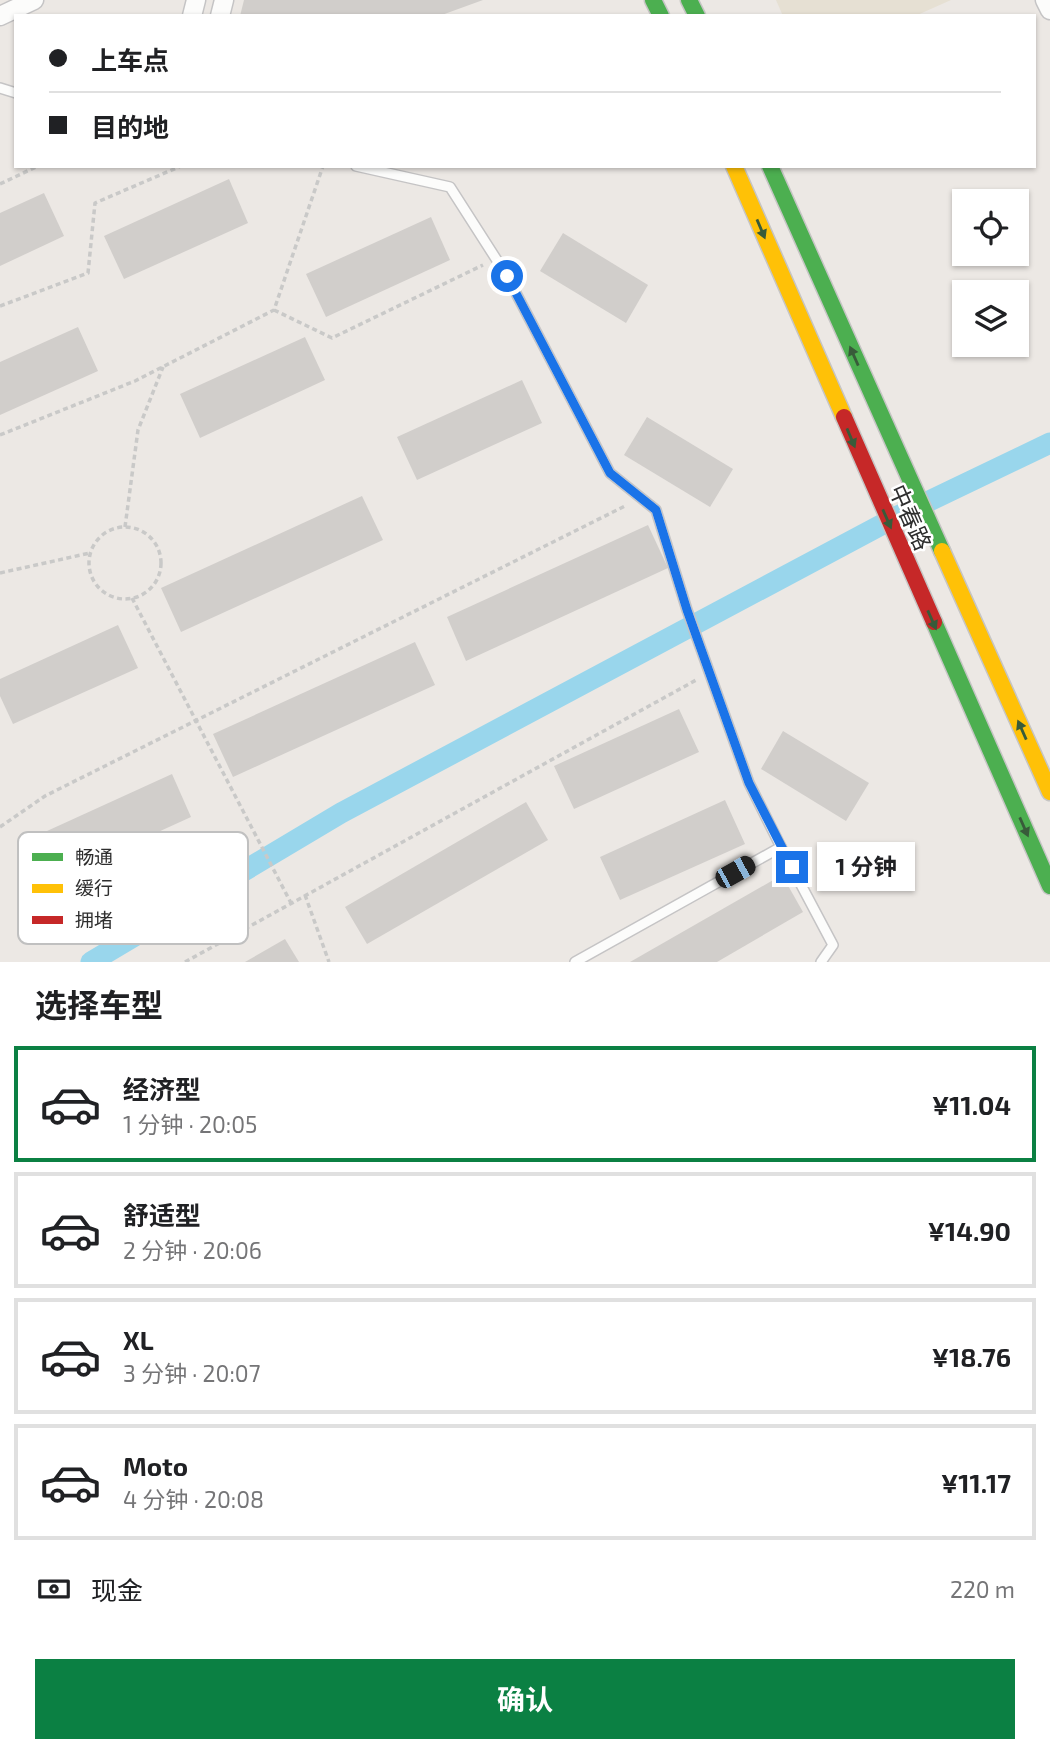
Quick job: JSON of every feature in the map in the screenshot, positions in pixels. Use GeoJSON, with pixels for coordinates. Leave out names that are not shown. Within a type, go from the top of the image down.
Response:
{"type":"FeatureCollection","features":[{"type":"Feature","properties":{"kind":"main road","name":"中春路"},"geometry":{"type":"LineString","coordinates":[[735,168],[1050,886]]}},
{"type":"Feature","properties":{"kind":"main road","name":"中春路"},"geometry":{"type":"LineString","coordinates":[[771,168],[934,538],[1050,792]]}},
{"type":"Feature","properties":{"kind":"street"},"geometry":{"type":"LineString","coordinates":[[0,16],[34,0]]}},
{"type":"Feature","properties":{"kind":"street"},"geometry":{"type":"LineString","coordinates":[[1045,0],[1050,10]]}},
{"type":"Feature","properties":{"kind":"lane"},"geometry":{"type":"LineString","coordinates":[[365,168],[450,187],[496,259],[610,473],[656,510],[687,610],[749,783],[833,945],[821,962]]}},
{"type":"Feature","properties":{"kind":"lane"},"geometry":{"type":"LineString","coordinates":[[575,962],[781,847]]}},
{"type":"Feature","properties":{"kind":"path"},"geometry":{"type":"LineString","coordinates":[[0,184],[34,168]]}},
{"type":"Feature","properties":{"kind":"path"},"geometry":{"type":"LineString","coordinates":[[0,306],[88,272],[95,203],[176,168]]}},
{"type":"Feature","properties":{"kind":"path"},"geometry":{"type":"LineString","coordinates":[[0,435],[163,367],[274,310],[322,168]]}},
{"type":"Feature","properties":{"kind":"path"},"geometry":{"type":"LineString","coordinates":[[274,310],[332,338],[496,259]]}},
{"type":"Feature","properties":{"kind":"path"},"geometry":{"type":"LineString","coordinates":[[125,527],[138,430],[163,367]]}},
{"type":"Feature","properties":{"kind":"path"},"geometry":{"type":"LineString","coordinates":[[0,827],[45,796],[641,498]]}},
{"type":"Feature","properties":{"kind":"path"},"geometry":{"type":"LineString","coordinates":[[125,527],[137,529],[155,543],[161,564],[152,586],[132,598],[119,598],[99,586],[92,576],[91,553],[104,534],[125,527]]}},
{"type":"Feature","properties":{"kind":"path"},"geometry":{"type":"LineString","coordinates":[[0,573],[91,553]]}},
{"type":"Feature","properties":{"kind":"path"},"geometry":{"type":"LineString","coordinates":[[132,598],[291,903]]}},
{"type":"Feature","properties":{"kind":"path"},"geometry":{"type":"LineString","coordinates":[[248,927],[709,670]]}},
{"type":"Feature","properties":{"kind":"path"},"geometry":{"type":"LineString","coordinates":[[305,895],[330,962]]}},
{"type":"Feature","properties":{"kind":"path"},"geometry":{"type":"LineString","coordinates":[[185,962],[217,944]]}},
{"type":"Feature","properties":{"kind":"shaded area"},"geometry":{"type":"Polygon","coordinates":[[[776,0],[951,0],[920,14],[782,14],[776,0]]]}},
{"type":"Feature","properties":{"kind":"building"},"geometry":{"type":"Polygon","coordinates":[[[244,0],[483,0],[444,14],[240,14],[244,0]]]}},
{"type":"Feature","properties":{"kind":"building"},"geometry":{"type":"Polygon","coordinates":[[[229,179],[248,223],[124,279],[104,236],[229,179]]]}},
{"type":"Feature","properties":{"kind":"building"},"geometry":{"type":"Polygon","coordinates":[[[44,193],[64,236],[0,266],[0,213],[44,193]]]}},
{"type":"Feature","properties":{"kind":"building"},"geometry":{"type":"Polygon","coordinates":[[[431,217],[450,260],[326,317],[306,274],[431,217]]]}},
{"type":"Feature","properties":{"kind":"building"},"geometry":{"type":"Polygon","coordinates":[[[563,233],[648,285],[626,323],[540,271],[563,233]]]}},
{"type":"Feature","properties":{"kind":"building"},"geometry":{"type":"Polygon","coordinates":[[[78,327],[98,371],[0,415],[0,362],[78,327]]]}},
{"type":"Feature","properties":{"kind":"building"},"geometry":{"type":"Polygon","coordinates":[[[305,337],[325,380],[200,438],[180,394],[305,337]]]}},
{"type":"Feature","properties":{"kind":"building"},"geometry":{"type":"Polygon","coordinates":[[[522,380],[542,423],[417,480],[397,437],[522,380]]]}},
{"type":"Feature","properties":{"kind":"building"},"geometry":{"type":"Polygon","coordinates":[[[647,417],[733,469],[710,507],[624,455],[647,417]]]}},
{"type":"Feature","properties":{"kind":"building"},"geometry":{"type":"Polygon","coordinates":[[[362,496],[383,540],[181,632],[161,588],[362,496]]]}},
{"type":"Feature","properties":{"kind":"building"},"geometry":{"type":"Polygon","coordinates":[[[648,525],[668,568],[466,661],[447,617],[648,525]]]}},
{"type":"Feature","properties":{"kind":"building"},"geometry":{"type":"Polygon","coordinates":[[[118,625],[138,668],[13,724],[0,696],[0,679],[118,625]]]}},
{"type":"Feature","properties":{"kind":"building"},"geometry":{"type":"Polygon","coordinates":[[[415,642],[435,685],[233,777],[213,734],[415,642]]]}},
{"type":"Feature","properties":{"kind":"building"},"geometry":{"type":"Polygon","coordinates":[[[679,709],[699,752],[574,809],[554,766],[679,709]]]}},
{"type":"Feature","properties":{"kind":"building"},"geometry":{"type":"Polygon","coordinates":[[[783,731],[869,783],[846,821],[761,769],[783,731]]]}},
{"type":"Feature","properties":{"kind":"building"},"geometry":{"type":"Polygon","coordinates":[[[172,774],[191,817],[158,832],[47,831],[172,774]]]}},
{"type":"Feature","properties":{"kind":"building"},"geometry":{"type":"Polygon","coordinates":[[[725,800],[745,844],[620,900],[600,857],[725,800]]]}},
{"type":"Feature","properties":{"kind":"building"},"geometry":{"type":"Polygon","coordinates":[[[526,802],[548,840],[367,944],[345,907],[526,802]]]}},
{"type":"Feature","properties":{"kind":"building"},"geometry":{"type":"Polygon","coordinates":[[[782,875],[803,912],[717,962],[630,962],[782,875]]]}},
{"type":"Feature","properties":{"kind":"building"},"geometry":{"type":"Polygon","coordinates":[[[285,939],[299,962],[245,962],[285,939]]]}},
{"type":"Feature","properties":{"kind":"waterway"},"geometry":{"type":"LineString","coordinates":[[248,868],[341,813],[898,516],[1050,443]]}},
{"type":"Feature","properties":{"kind":"waterway"},"geometry":{"type":"LineString","coordinates":[[91,962],[121,944]]}},
{"type":"Feature","properties":{"kind":"traffic: fast"},"geometry":{"type":"LineString","coordinates":[[653,0],[660,14]]}},
{"type":"Feature","properties":{"kind":"traffic: fast"},"geometry":{"type":"LineString","coordinates":[[689,0],[696,14]]}},
{"type":"Feature","properties":{"kind":"traffic: fast"},"geometry":{"type":"LineString","coordinates":[[771,168],[942,551]]}},
{"type":"Feature","properties":{"kind":"traffic: fast"},"geometry":{"type":"LineString","coordinates":[[934,622],[1050,886]]}},
{"type":"Feature","properties":{"kind":"traffic: slow"},"geometry":{"type":"LineString","coordinates":[[735,168],[844,417]]}},
{"type":"Feature","properties":{"kind":"traffic: slow"},"geometry":{"type":"LineString","coordinates":[[942,551],[1050,792]]}},
{"type":"Feature","properties":{"kind":"traffic: jam"},"geometry":{"type":"LineString","coordinates":[[844,417],[934,622]]}},
{"type":"Feature","properties":{"kind":"route"},"geometry":{"type":"LineString","coordinates":[[507,276],[559,380],[610,473],[656,510],[687,610],[749,783],[792,867]]}}]}
